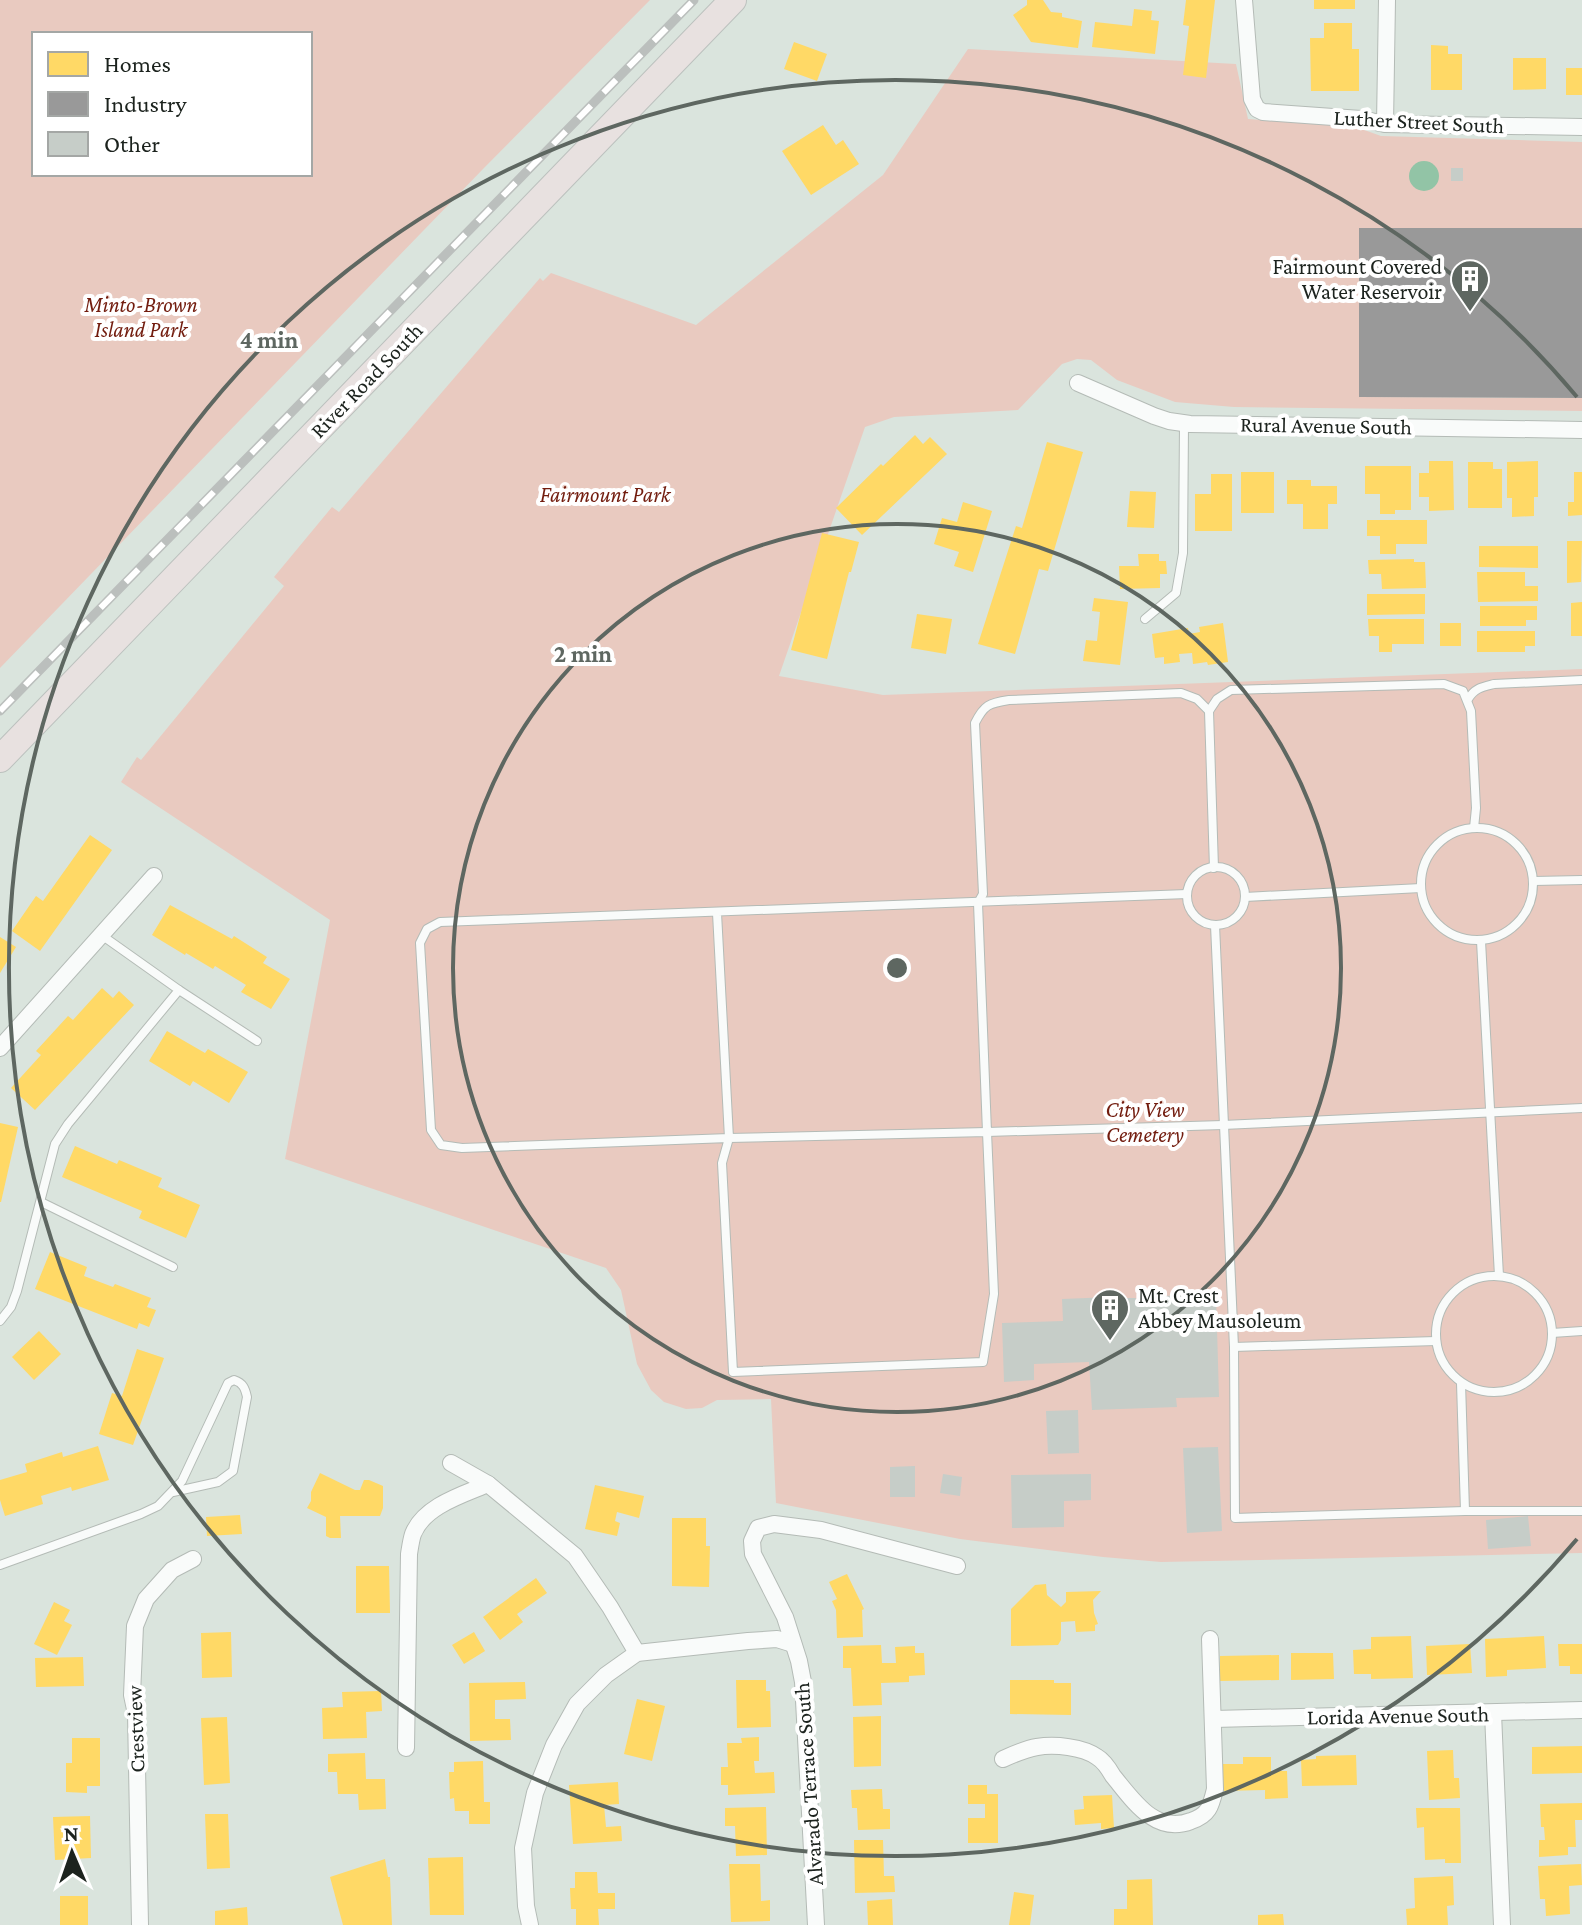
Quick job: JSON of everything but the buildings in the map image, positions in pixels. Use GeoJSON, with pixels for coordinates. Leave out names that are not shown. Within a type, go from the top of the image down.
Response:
{"type":"FeatureCollection","features":[{"type":"Feature","properties":{"kind":"main road","name":"River Road South"},"geometry":{"type":"LineString","coordinates":[[0,759],[733,0]]}},
{"type":"Feature","properties":{"kind":"street","name":"Luther Street South"},"geometry":{"type":"LineString","coordinates":[[1244,0],[1252,99],[1257,109],[1274,114],[1361,119],[1385,124],[1582,127]]}},
{"type":"Feature","properties":{"kind":"street"},"geometry":{"type":"LineString","coordinates":[[1385,124],[1387,0]]}},
{"type":"Feature","properties":{"kind":"street","name":"Rural Avenue South"},"geometry":{"type":"LineString","coordinates":[[1078,383],[1154,416],[1184,423],[1582,430]]}},
{"type":"Feature","properties":{"kind":"street"},"geometry":{"type":"LineString","coordinates":[[0,1048],[154,876]]}},
{"type":"Feature","properties":{"kind":"street"},"geometry":{"type":"LineString","coordinates":[[451,1463],[488,1484],[575,1556],[637,1653]]}},
{"type":"Feature","properties":{"kind":"street"},"geometry":{"type":"LineString","coordinates":[[406,1748],[409,1554],[413,1533],[426,1516],[444,1503],[488,1484]]}},
{"type":"Feature","properties":{"kind":"street","name":"Alvarado Terrace South"},"geometry":{"type":"LineString","coordinates":[[816,1925],[803,1682],[785,1617],[753,1554],[752,1541],[756,1530],[782,1524],[821,1530],[957,1566]]}},
{"type":"Feature","properties":{"kind":"street","name":"Crestview"},"geometry":{"type":"LineString","coordinates":[[140,1925],[136,1714],[132,1695],[135,1626],[146,1599],[172,1570],[193,1559]]}},
{"type":"Feature","properties":{"kind":"street"},"geometry":{"type":"LineString","coordinates":[[530,1925],[523,1848],[535,1793],[554,1745],[577,1704],[606,1675],[637,1653],[777,1639],[793,1644]]}},
{"type":"Feature","properties":{"kind":"street"},"geometry":{"type":"LineString","coordinates":[[1003,1759],[1040,1746],[1085,1751],[1100,1758],[1137,1805],[1164,1824],[1184,1824],[1200,1818],[1211,1807],[1215,1789],[1210,1639]]}},
{"type":"Feature","properties":{"kind":"street","name":"Lorida Avenue South"},"geometry":{"type":"LineString","coordinates":[[1214,1719],[1582,1710]]}},
{"type":"Feature","properties":{"kind":"street"},"geometry":{"type":"LineString","coordinates":[[1493,1713],[1502,1925]]}},
{"type":"Feature","properties":{"kind":"lane"},"geometry":{"type":"LineString","coordinates":[[1145,619],[1176,593],[1183,553],[1184,423]]}},
{"type":"Feature","properties":{"kind":"lane"},"geometry":{"type":"LineString","coordinates":[[1468,699],[1473,691],[1494,684],[1582,680]]}},
{"type":"Feature","properties":{"kind":"lane"},"geometry":{"type":"LineString","coordinates":[[1214,868],[1209,711],[1217,699],[1231,690],[1444,684],[1463,691],[1471,711],[1476,808],[1474,828]]}},
{"type":"Feature","properties":{"kind":"lane"},"geometry":{"type":"LineString","coordinates":[[717,913],[729,1138],[722,1163],[733,1372],[983,1362],[994,1294],[978,903],[983,894],[975,723],[982,709],[993,702],[1009,700],[1181,693],[1197,699],[1209,711]]}},
{"type":"Feature","properties":{"kind":"lane"},"geometry":{"type":"LineString","coordinates":[[1474,828],[1492,829],[1522,848],[1531,864],[1534,881],[1533,899],[1514,928],[1498,937],[1481,941],[1463,939],[1440,926],[1425,905],[1421,888],[1422,870],[1429,854],[1441,840],[1457,831],[1474,828]]}},
{"type":"Feature","properties":{"kind":"lane"},"geometry":{"type":"LineString","coordinates":[[1222,868],[1239,878],[1245,897],[1243,906],[1232,920],[1215,925],[1206,923],[1191,912],[1187,894],[1194,876],[1202,870],[1222,868]]}},
{"type":"Feature","properties":{"kind":"lane"},"geometry":{"type":"LineString","coordinates":[[1534,881],[1582,880]]}},
{"type":"Feature","properties":{"kind":"lane"},"geometry":{"type":"LineString","coordinates":[[1245,897],[1421,888]]}},
{"type":"Feature","properties":{"kind":"lane"},"geometry":{"type":"LineString","coordinates":[[1187,894],[440,922],[427,929],[420,943],[431,1130],[441,1145],[462,1148],[1223,1125],[1582,1108]]}},
{"type":"Feature","properties":{"kind":"lane"},"geometry":{"type":"LineString","coordinates":[[1215,925],[1234,1347],[1235,1518],[1582,1511]]}},
{"type":"Feature","properties":{"kind":"lane"},"geometry":{"type":"LineString","coordinates":[[100,934],[257,1041]]}},
{"type":"Feature","properties":{"kind":"lane"},"geometry":{"type":"LineString","coordinates":[[1481,941],[1499,1276]]}},
{"type":"Feature","properties":{"kind":"lane"},"geometry":{"type":"LineString","coordinates":[[0,1321],[11,1307],[17,1291],[55,1144],[179,990]]}},
{"type":"Feature","properties":{"kind":"lane"},"geometry":{"type":"LineString","coordinates":[[41,1202],[173,1267]]}},
{"type":"Feature","properties":{"kind":"lane"},"geometry":{"type":"LineString","coordinates":[[1499,1276],[1530,1288],[1542,1301],[1552,1333],[1550,1351],[1542,1367],[1529,1380],[1513,1389],[1496,1392],[1478,1390],[1461,1383],[1449,1372],[1440,1357],[1436,1324],[1441,1308],[1451,1294],[1465,1283],[1482,1277],[1499,1276]]}},
{"type":"Feature","properties":{"kind":"lane"},"geometry":{"type":"LineString","coordinates":[[1552,1333],[1582,1331]]}},
{"type":"Feature","properties":{"kind":"lane"},"geometry":{"type":"LineString","coordinates":[[1234,1347],[1436,1341]]}},
{"type":"Feature","properties":{"kind":"lane"},"geometry":{"type":"LineString","coordinates":[[0,1565],[158,1506],[182,1481],[228,1383],[234,1380],[241,1383],[247,1397],[233,1471],[218,1482],[173,1492]]}},
{"type":"Feature","properties":{"kind":"lane"},"geometry":{"type":"LineString","coordinates":[[1461,1383],[1465,1511]]}},
{"type":"Feature","properties":{"kind":"green space","name":"Minto-Brown Island Park"},"geometry":{"type":"Polygon","coordinates":[[[0,0],[650,0],[0,668],[0,0]]]}},
{"type":"Feature","properties":{"kind":"green space","name":"City View Cemetery"},"geometry":{"type":"Polygon","coordinates":[[[968,49],[1236,64],[1248,119],[1356,127],[1381,136],[1582,142],[1582,228],[1359,228],[1359,397],[1582,398],[1582,411],[1234,407],[1175,402],[1117,380],[1091,360],[1077,359],[1062,364],[1018,410],[894,417],[865,427],[779,676],[883,695],[1582,669],[1582,1553],[1161,1562],[960,1539],[776,1503],[771,1399],[717,1400],[702,1408],[686,1409],[664,1402],[651,1390],[637,1364],[621,1290],[606,1268],[285,1159],[330,920],[121,782],[137,757],[141,760],[284,586],[274,577],[332,507],[339,512],[540,278],[543,281],[551,273],[696,325],[883,175],[968,49]]]}},
{"type":"Feature","properties":{"kind":"shaded area"},"geometry":{"type":"Polygon","coordinates":[[[1424,161],[1434,166],[1439,176],[1434,186],[1424,191],[1414,186],[1409,176],[1414,166],[1424,161]]]}},
{"type":"Feature","properties":{"kind":"railway"},"geometry":{"type":"LineString","coordinates":[[0,711],[694,0]]}},
{"type":"Feature","properties":{"kind":"place","name":"Fairmount Covered Water Reservoir"},"geometry":{"type":"Point","coordinates":[1470,313]}},
{"type":"Feature","properties":{"kind":"place","name":"Mt. Crest Abbey Mausoleum"},"geometry":{"type":"Point","coordinates":[1110,1342]}},
{"type":"Feature","properties":{"kind":"park label","name":"Fairmount Park"},"geometry":{"type":"Point","coordinates":[605,494]}}]}
